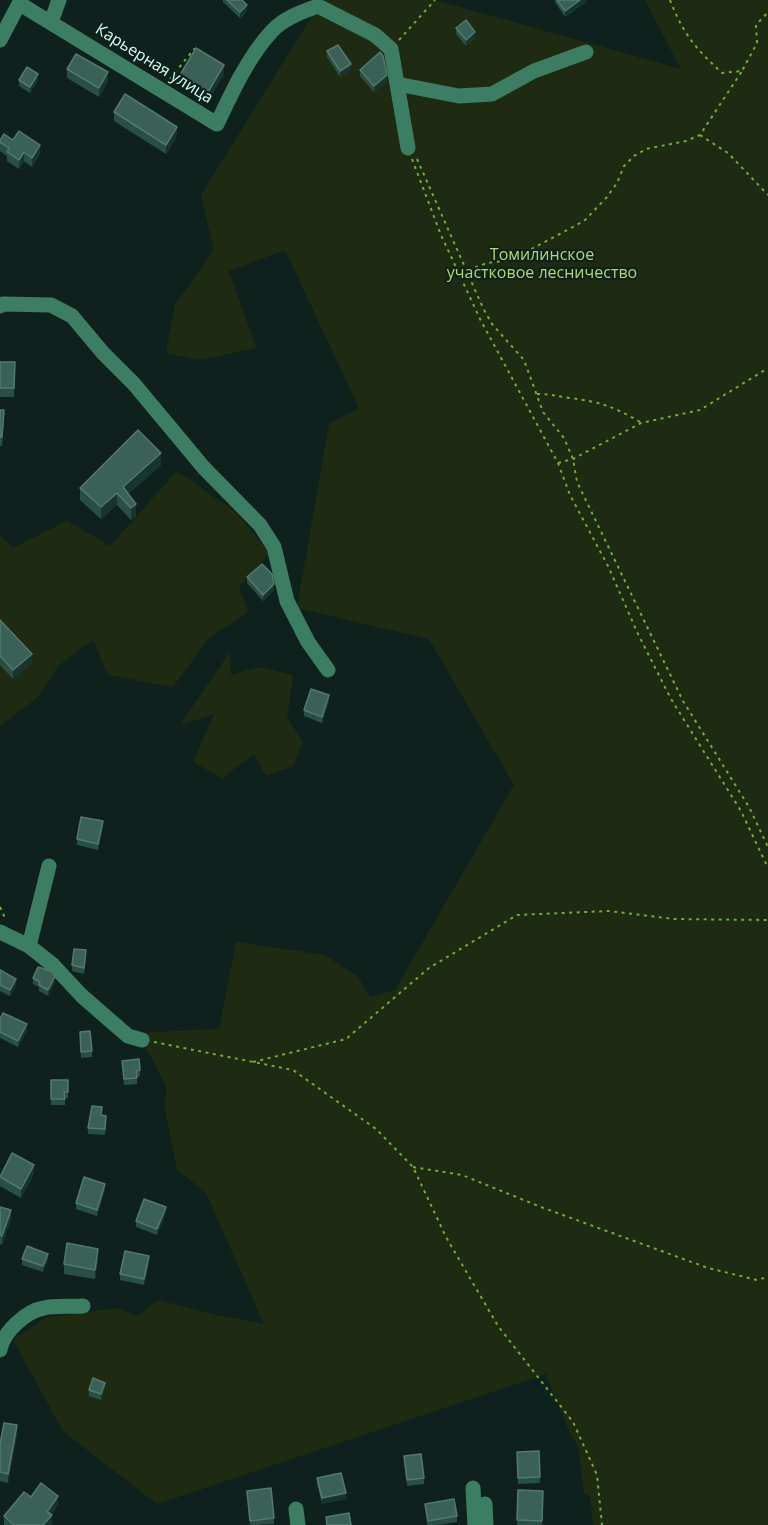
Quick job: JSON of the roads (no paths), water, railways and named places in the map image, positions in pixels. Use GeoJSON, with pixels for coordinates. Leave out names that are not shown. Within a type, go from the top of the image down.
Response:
{"type":"FeatureCollection","features":[{"type":"Feature","properties":{"kind":"street"},"geometry":{"type":"LineString","coordinates":[[51,22],[59,0]]}},
{"type":"Feature","properties":{"kind":"street","name":"Карьерная улица"},"geometry":{"type":"LineString","coordinates":[[0,40],[21,2],[217,124],[248,64],[273,30],[295,14],[318,6],[375,35],[391,49],[397,84]]}},
{"type":"Feature","properties":{"kind":"street"},"geometry":{"type":"LineString","coordinates":[[412,152],[397,84],[459,96],[492,94],[534,71],[586,52]]}},
{"type":"Feature","properties":{"kind":"street"},"geometry":{"type":"LineString","coordinates":[[0,306],[3,304],[51,304],[72,316],[103,353],[134,384],[204,468],[264,532],[274,547],[287,601],[308,642],[328,670]]}},
{"type":"Feature","properties":{"kind":"street"},"geometry":{"type":"LineString","coordinates":[[29,946],[48,866]]}},
{"type":"Feature","properties":{"kind":"street"},"geometry":{"type":"LineString","coordinates":[[0,932],[29,946],[53,965],[82,996],[128,1036],[142,1040]]}},
{"type":"Feature","properties":{"kind":"street"},"geometry":{"type":"LineString","coordinates":[[0,1350],[7,1333],[34,1310],[45,1307],[82,1306]]}},
{"type":"Feature","properties":{"kind":"street"},"geometry":{"type":"LineString","coordinates":[[473,1488],[475,1525]]}},
{"type":"Feature","properties":{"kind":"street"},"geometry":{"type":"LineString","coordinates":[[485,1504],[486,1525]]}},
{"type":"Feature","properties":{"kind":"street"},"geometry":{"type":"LineString","coordinates":[[296,1509],[298,1525]]}},
{"type":"Feature","properties":{"kind":"park label","name":"Томилинское участковое лесничество"},"geometry":{"type":"Point","coordinates":[542,264]}}]}
